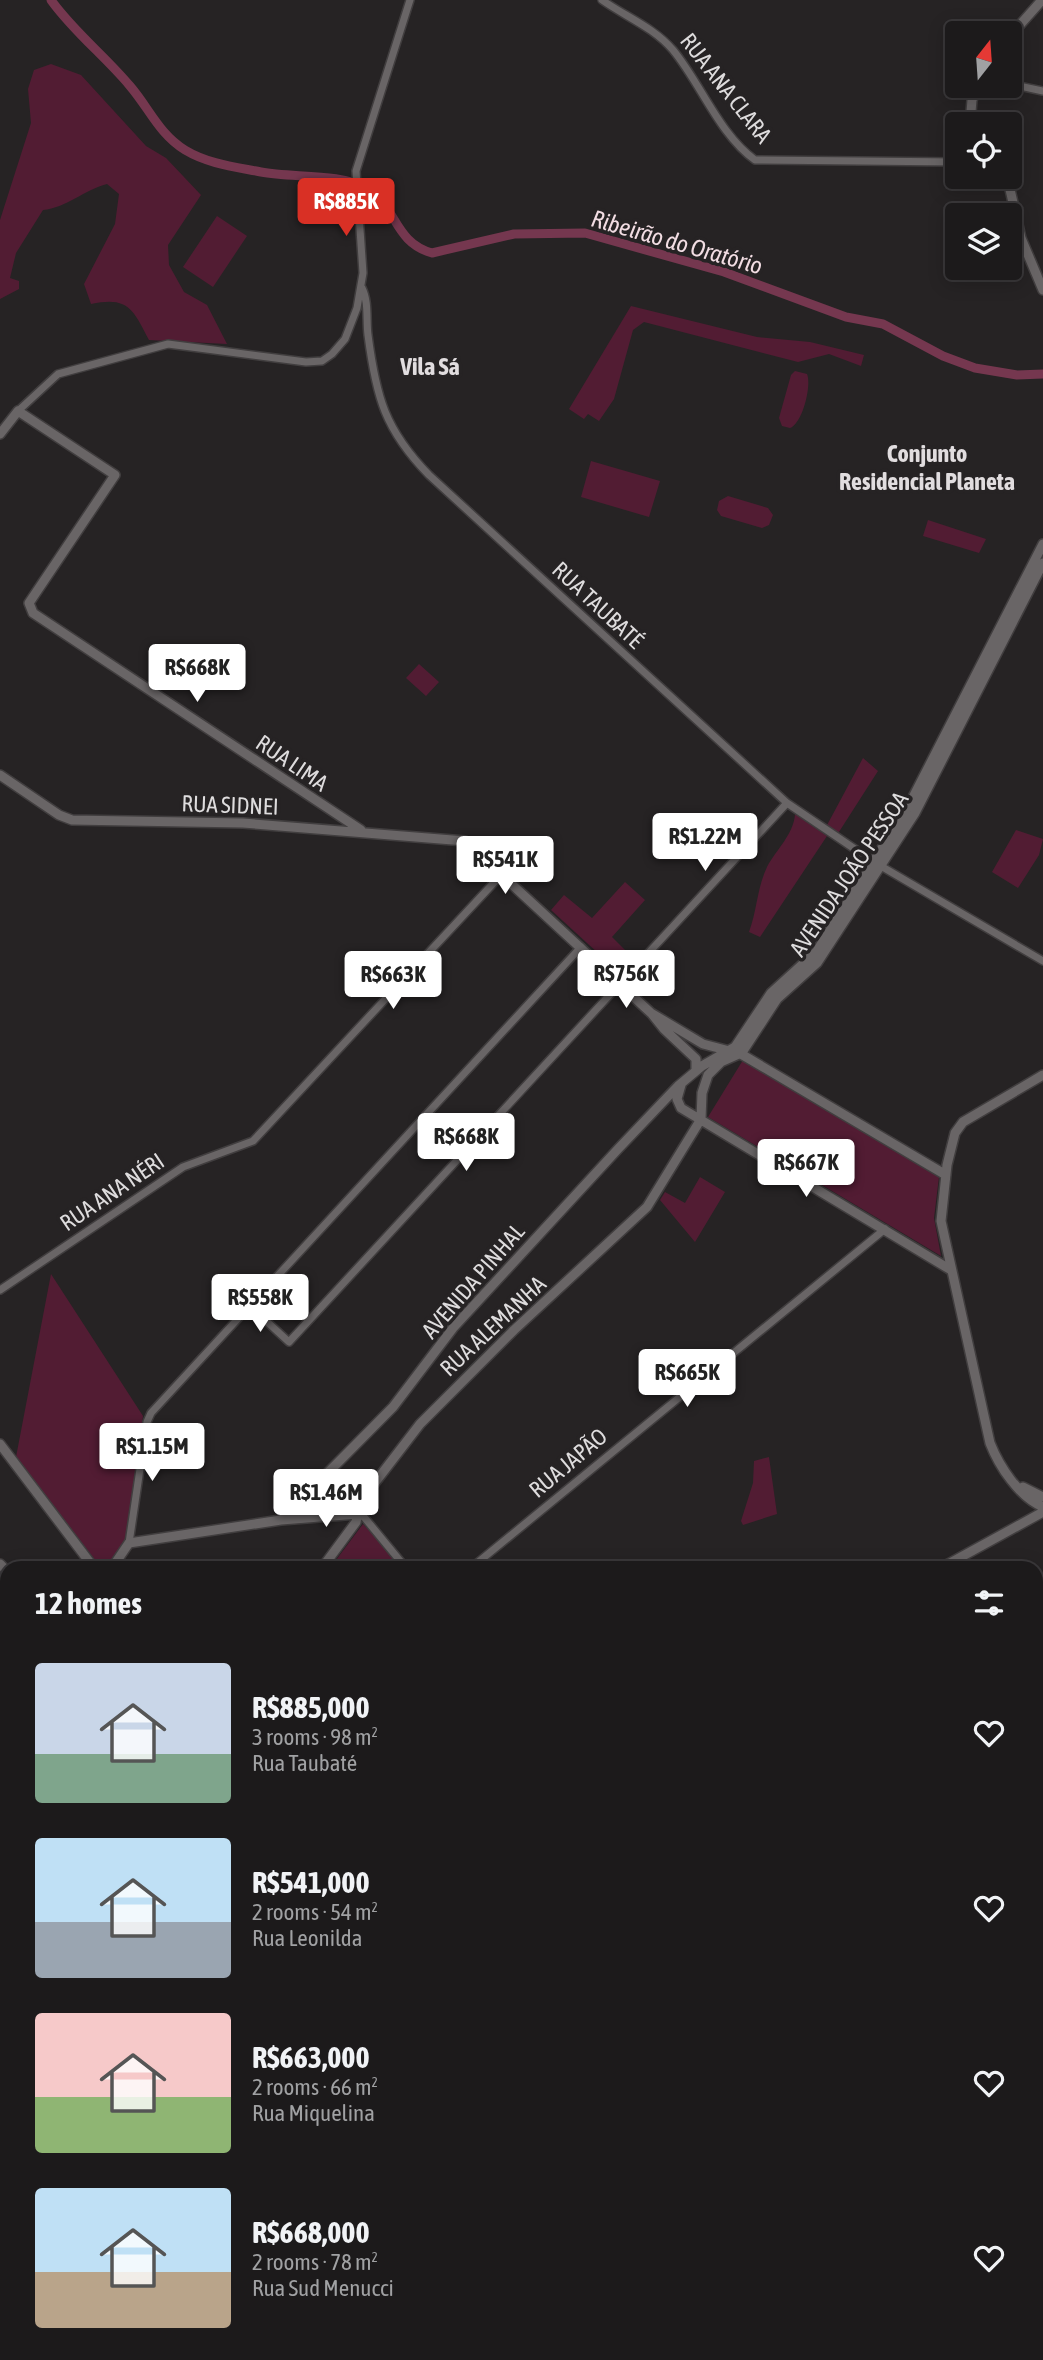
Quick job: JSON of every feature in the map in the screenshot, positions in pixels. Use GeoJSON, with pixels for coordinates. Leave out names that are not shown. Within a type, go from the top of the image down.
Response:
{"type":"FeatureCollection","features":[{"type":"Feature","properties":{"kind":"main road"},"geometry":{"type":"LineString","coordinates":[[1022,22],[1042,0]]}},
{"type":"Feature","properties":{"kind":"main road"},"geometry":{"type":"LineString","coordinates":[[1010,189],[1021,238],[1043,290]]}},
{"type":"Feature","properties":{"kind":"main road"},"geometry":{"type":"LineString","coordinates":[[0,434],[18,411]]}},
{"type":"Feature","properties":{"kind":"main road","name":"RUA LIMA"},"geometry":{"type":"LineString","coordinates":[[18,411],[115,475],[29,603],[36,614],[341,825],[355,824],[366,832]]}},
{"type":"Feature","properties":{"kind":"main road","name":"AVENIDA JOÃO PESSOA"},"geometry":{"type":"LineString","coordinates":[[741,1054],[777,999],[817,963],[878,864],[1043,544]]}},
{"type":"Feature","properties":{"kind":"main road","name":"AVENIDA JOÃO PESSOA"},"geometry":{"type":"LineString","coordinates":[[696,1070],[737,1045],[771,993],[817,951],[922,800],[1043,563]]}},
{"type":"Feature","properties":{"kind":"main road","name":"RUA SIDNEI"},"geometry":{"type":"LineString","coordinates":[[0,775],[59,815],[72,820],[341,825],[366,832],[456,839],[469,844],[502,874]]}},
{"type":"Feature","properties":{"kind":"main road"},"geometry":{"type":"LineString","coordinates":[[502,874],[662,1022],[698,1060],[696,1070]]}},
{"type":"Feature","properties":{"kind":"main road"},"geometry":{"type":"LineString","coordinates":[[662,1022],[701,1043],[741,1054],[946,1175]]}},
{"type":"Feature","properties":{"kind":"main road"},"geometry":{"type":"LineString","coordinates":[[691,1054],[701,1043]]}},
{"type":"Feature","properties":{"kind":"main road"},"geometry":{"type":"LineString","coordinates":[[701,1119],[704,1084],[714,1068],[724,1060],[741,1054]]}},
{"type":"Feature","properties":{"kind":"main road","name":"AVENIDA PINHAL"},"geometry":{"type":"LineString","coordinates":[[281,1520],[393,1407],[458,1323],[696,1070]]}},
{"type":"Feature","properties":{"kind":"main road"},"geometry":{"type":"LineString","coordinates":[[954,1561],[1043,1510],[1026,1496],[1013,1480],[997,1459],[990,1443],[941,1217],[951,1146],[963,1122],[1043,1075]]}},
{"type":"Feature","properties":{"kind":"main road"},"geometry":{"type":"LineString","coordinates":[[682,1084],[677,1102],[689,1112],[951,1270]]}},
{"type":"Feature","properties":{"kind":"main road"},"geometry":{"type":"LineString","coordinates":[[689,1112],[697,1108],[702,1097]]}},
{"type":"Feature","properties":{"kind":"main road","name":"RUA ALEMANHA"},"geometry":{"type":"LineString","coordinates":[[327,1561],[355,1524],[360,1502],[420,1424],[514,1330],[641,1215],[701,1119]]}},
{"type":"Feature","properties":{"kind":"main road"},"geometry":{"type":"LineString","coordinates":[[938,1260],[948,1255]]}},
{"type":"Feature","properties":{"kind":"main road"},"geometry":{"type":"LineString","coordinates":[[0,1444],[89,1561]]}},
{"type":"Feature","properties":{"kind":"main road"},"geometry":{"type":"LineString","coordinates":[[1013,1480],[1043,1497]]}},
{"type":"Feature","properties":{"kind":"main road"},"geometry":{"type":"LineString","coordinates":[[301,1502],[306,1512],[318,1515]]}},
{"type":"Feature","properties":{"kind":"main road"},"geometry":{"type":"LineString","coordinates":[[119,1561],[130,1543],[318,1515],[358,1514]]}},
{"type":"Feature","properties":{"kind":"street","name":"RUA TAUBATÉ"},"geometry":{"type":"LineString","coordinates":[[410,0],[355,177],[362,246],[362,288],[377,389],[388,421],[420,465],[788,803],[878,864],[1043,961]]}},
{"type":"Feature","properties":{"kind":"street","name":"RUA ANA CLARA"},"geometry":{"type":"LineString","coordinates":[[602,0],[641,23],[668,45],[724,124],[755,160],[945,162]]}},
{"type":"Feature","properties":{"kind":"street"},"geometry":{"type":"LineString","coordinates":[[1022,87],[1043,91]]}},
{"type":"Feature","properties":{"kind":"street"},"geometry":{"type":"LineString","coordinates":[[18,411],[53,377],[168,344],[306,362],[323,361],[345,339],[362,288]]}},
{"type":"Feature","properties":{"kind":"street"},"geometry":{"type":"LineString","coordinates":[[357,308],[366,317]]}},
{"type":"Feature","properties":{"kind":"street"},"geometry":{"type":"LineString","coordinates":[[250,1306],[289,1342],[788,803]]}},
{"type":"Feature","properties":{"kind":"street","name":"RUA ANA NÉRI"},"geometry":{"type":"LineString","coordinates":[[0,1290],[183,1167],[254,1140],[502,874]]}},
{"type":"Feature","properties":{"kind":"street"},"geometry":{"type":"LineString","coordinates":[[130,1543],[147,1419],[151,1413],[581,947]]}},
{"type":"Feature","properties":{"kind":"street","name":"RUA JAPÃO"},"geometry":{"type":"LineString","coordinates":[[480,1561],[885,1229]]}},
{"type":"Feature","properties":{"kind":"street"},"geometry":{"type":"LineString","coordinates":[[358,1514],[400,1561]]}},
{"type":"Feature","properties":{"kind":"shaded area"},"geometry":{"type":"Polygon","coordinates":[[[51,64],[81,75],[146,146],[166,158],[201,195],[168,245],[169,265],[184,292],[207,305],[227,344],[149,340],[128,307],[113,302],[91,304],[84,284],[115,224],[119,194],[107,184],[59,206],[43,210],[16,253],[10,278],[19,281],[19,289],[0,299],[0,220],[31,123],[28,89],[34,70],[51,64]]]}},
{"type":"Feature","properties":{"kind":"shaded area"},"geometry":{"type":"Polygon","coordinates":[[[217,216],[247,236],[213,287],[183,267],[217,216]]]}},
{"type":"Feature","properties":{"kind":"shaded area"},"geometry":{"type":"Polygon","coordinates":[[[631,306],[757,337],[810,342],[864,355],[861,366],[829,354],[798,362],[644,322],[633,330],[614,399],[599,421],[588,414],[584,419],[569,409],[631,306]]]}},
{"type":"Feature","properties":{"kind":"shaded area"},"geometry":{"type":"Polygon","coordinates":[[[795,371],[807,374],[808,387],[802,412],[790,428],[782,426],[779,418],[791,375],[795,371]]]}},
{"type":"Feature","properties":{"kind":"shaded area"},"geometry":{"type":"Polygon","coordinates":[[[591,461],[660,481],[649,517],[581,497],[591,461]]]}},
{"type":"Feature","properties":{"kind":"shaded area"},"geometry":{"type":"Polygon","coordinates":[[[728,496],[768,508],[773,515],[769,525],[762,528],[721,516],[717,510],[719,501],[728,496]]]}},
{"type":"Feature","properties":{"kind":"shaded area"},"geometry":{"type":"Polygon","coordinates":[[[928,520],[986,539],[979,553],[923,536],[928,520]]]}},
{"type":"Feature","properties":{"kind":"shaded area"},"geometry":{"type":"Polygon","coordinates":[[[419,664],[439,682],[426,696],[406,678],[419,664]]]}},
{"type":"Feature","properties":{"kind":"shaded area"},"geometry":{"type":"Polygon","coordinates":[[[863,758],[878,771],[837,835],[826,827],[863,758]]]}},
{"type":"Feature","properties":{"kind":"shaded area"},"geometry":{"type":"Polygon","coordinates":[[[795,814],[827,836],[760,937],[749,932],[761,883],[767,867],[791,828],[795,814]]]}},
{"type":"Feature","properties":{"kind":"shaded area"},"geometry":{"type":"Polygon","coordinates":[[[1016,830],[1043,839],[1039,855],[1018,888],[992,872],[1016,830]]]}},
{"type":"Feature","properties":{"kind":"shaded area"},"geometry":{"type":"Polygon","coordinates":[[[625,882],[645,900],[612,937],[637,962],[623,976],[551,910],[564,895],[592,918],[625,882]]]}},
{"type":"Feature","properties":{"kind":"shaded area"},"geometry":{"type":"Polygon","coordinates":[[[743,1060],[939,1177],[934,1218],[941,1256],[708,1117],[743,1060]]]}},
{"type":"Feature","properties":{"kind":"shaded area"},"geometry":{"type":"Polygon","coordinates":[[[700,1177],[725,1192],[695,1242],[660,1200],[665,1192],[685,1203],[700,1177]]]}},
{"type":"Feature","properties":{"kind":"shaded area"},"geometry":{"type":"Polygon","coordinates":[[[51,1274],[143,1416],[127,1540],[110,1561],[95,1560],[16,1457],[51,1274]]]}},
{"type":"Feature","properties":{"kind":"shaded area"},"geometry":{"type":"Polygon","coordinates":[[[769,1457],[777,1514],[743,1525],[741,1521],[753,1483],[754,1461],[769,1457]]]}},
{"type":"Feature","properties":{"kind":"shaded area"},"geometry":{"type":"Polygon","coordinates":[[[363,1524],[394,1557],[393,1561],[335,1561],[363,1524]]]}},
{"type":"Feature","properties":{"kind":"waterway","name":"Ribeirão do Oratório"},"geometry":{"type":"LineString","coordinates":[[51,0],[130,86],[168,136],[185,150],[203,159],[232,167],[355,183],[376,195],[410,241],[432,253],[514,234],[585,233],[724,272],[846,317],[883,324],[943,356],[975,368],[1017,375],[1043,374]]}},
{"type":"Feature","properties":{"kind":"district","name":"Vila Sá"},"geometry":{"type":"Point","coordinates":[430,366]}},
{"type":"Feature","properties":{"kind":"district","name":"Conjunto Residencial Planeta"},"geometry":{"type":"Point","coordinates":[927,467]}}]}
